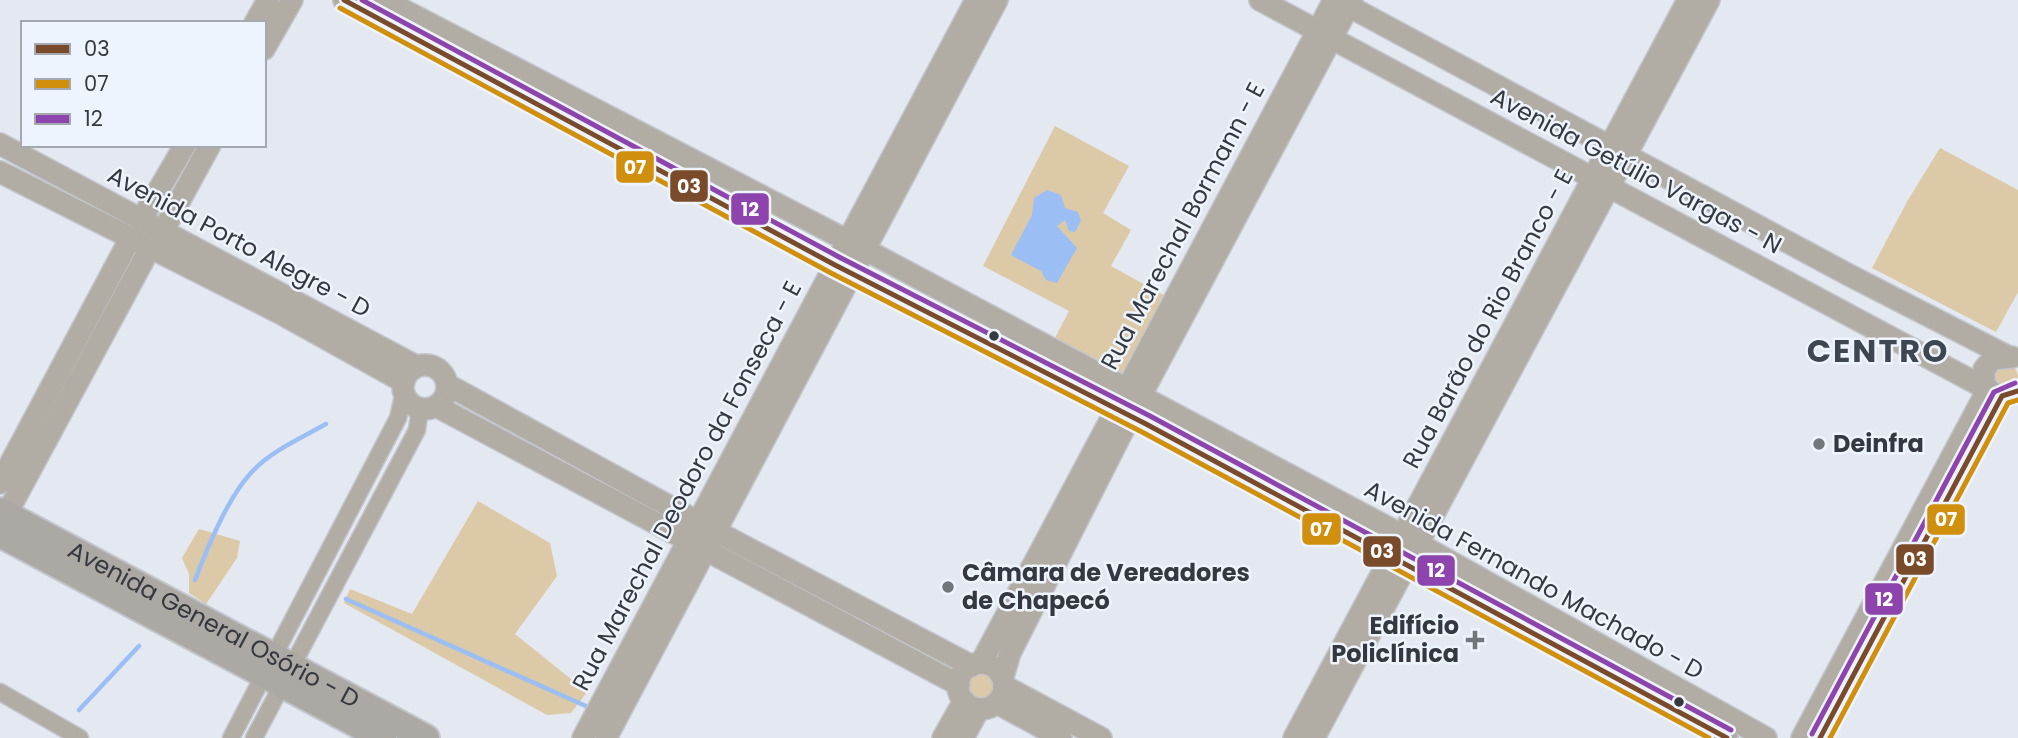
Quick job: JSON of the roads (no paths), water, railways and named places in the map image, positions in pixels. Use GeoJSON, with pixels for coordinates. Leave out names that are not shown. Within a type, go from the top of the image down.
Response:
{"type":"FeatureCollection","features":[{"type":"Feature","properties":{"kind":"main road","name":"Avenida General Osório - D"},"geometry":{"type":"LineString","coordinates":[[2,520],[278,671],[383,738]]}},
{"type":"Feature","properties":{"kind":"main road","name":"Avenida General Osório - D"},"geometry":{"type":"LineString","coordinates":[[278,671],[426,738]]}},
{"type":"Feature","properties":{"kind":"street"},"geometry":{"type":"LineString","coordinates":[[256,21],[268,0]]}},
{"type":"Feature","properties":{"kind":"street"},"geometry":{"type":"LineString","coordinates":[[266,46],[292,0]]}},
{"type":"Feature","properties":{"kind":"street","name":"Avenida Fernando Machado - D"},"geometry":{"type":"LineString","coordinates":[[344,0],[844,269],[1123,412],[1399,559],[1727,738]]}},
{"type":"Feature","properties":{"kind":"street","name":"Avenida Fernando Machado - D"},"geometry":{"type":"LineString","coordinates":[[384,0],[856,245],[1410,539],[1766,738]]}},
{"type":"Feature","properties":{"kind":"street","name":"Rua Marechal Deodoro da Fonseca - E"},"geometry":{"type":"LineString","coordinates":[[606,738],[696,547],[844,269],[976,0]]}},
{"type":"Feature","properties":{"kind":"street","name":"Rua Marechal Deodoro da Fonseca - E"},"geometry":{"type":"LineString","coordinates":[[856,245],[998,0]]}},
{"type":"Feature","properties":{"kind":"street","name":"Avenida Getúlio Vargas - N"},"geometry":{"type":"LineString","coordinates":[[1260,0],[2003,394]]}},
{"type":"Feature","properties":{"kind":"street"},"geometry":{"type":"LineString","coordinates":[[1618,152],[1688,0]]}},
{"type":"Feature","properties":{"kind":"street"},"geometry":{"type":"LineString","coordinates":[[1618,152],[1709,0]]}},
{"type":"Feature","properties":{"kind":"street","name":"Avenida Getúlio Vargas - N"},"geometry":{"type":"LineString","coordinates":[[1343,2],[1618,152],[2013,355]]}},
{"type":"Feature","properties":{"kind":"street","name":"Rua Marechal Bormann - E"},"geometry":{"type":"LineString","coordinates":[[984,694],[965,671],[977,664],[1102,452],[1343,2]]}},
{"type":"Feature","properties":{"kind":"street","name":"Avenida Porto Alegre - D"},"geometry":{"type":"LineString","coordinates":[[0,144],[163,231],[408,380]]}},
{"type":"Feature","properties":{"kind":"street"},"geometry":{"type":"LineString","coordinates":[[141,220],[184,147]]}},
{"type":"Feature","properties":{"kind":"street"},"geometry":{"type":"LineString","coordinates":[[163,231],[209,147]]}},
{"type":"Feature","properties":{"kind":"street","name":"Rua Barão do Rio Branco - E"},"geometry":{"type":"LineString","coordinates":[[1294,738],[1399,559],[1618,152]]}},
{"type":"Feature","properties":{"kind":"street","name":"Avenida Porto Alegre - D"},"geometry":{"type":"LineString","coordinates":[[0,172],[408,380]]}},
{"type":"Feature","properties":{"kind":"street"},"geometry":{"type":"LineString","coordinates":[[0,483],[130,239]]}},
{"type":"Feature","properties":{"kind":"street"},"geometry":{"type":"LineString","coordinates":[[2,520],[150,248]]}},
{"type":"Feature","properties":{"kind":"street"},"geometry":{"type":"LineString","coordinates":[[2003,394],[1984,369],[1993,359],[2013,355]]}},
{"type":"Feature","properties":{"kind":"street"},"geometry":{"type":"LineString","coordinates":[[231,738],[278,671],[428,407],[446,394],[448,385],[444,374],[434,367],[408,380],[398,418],[278,671],[254,738]]}},
{"type":"Feature","properties":{"kind":"street"},"geometry":{"type":"LineString","coordinates":[[408,380],[407,400],[428,407],[984,694],[1061,738]]}},
{"type":"Feature","properties":{"kind":"street"},"geometry":{"type":"LineString","coordinates":[[448,385],[707,526],[977,664],[990,665],[984,694]]}},
{"type":"Feature","properties":{"kind":"street"},"geometry":{"type":"LineString","coordinates":[[1802,738],[2003,394]]}},
{"type":"Feature","properties":{"kind":"street"},"geometry":{"type":"LineString","coordinates":[[1820,738],[2003,394]]}},
{"type":"Feature","properties":{"kind":"street"},"geometry":{"type":"LineString","coordinates":[[41,406],[60,416]]}},
{"type":"Feature","properties":{"kind":"street","name":"Rua Marechal Bormann - E"},"geometry":{"type":"LineString","coordinates":[[963,738],[984,694],[1010,653],[1102,452]]}},
{"type":"Feature","properties":{"kind":"street","name":"Rua Marechal Deodoro da Fonseca - E"},"geometry":{"type":"LineString","coordinates":[[583,738],[696,547]]}},
{"type":"Feature","properties":{"kind":"street","name":"Rua Barão do Rio Branco - E"},"geometry":{"type":"LineString","coordinates":[[1314,738],[1399,559]]}},
{"type":"Feature","properties":{"kind":"street"},"geometry":{"type":"LineString","coordinates":[[0,692],[80,738]]}},
{"type":"Feature","properties":{"kind":"street"},"geometry":{"type":"LineString","coordinates":[[984,694],[1101,738]]}},
{"type":"Feature","properties":{"kind":"street","name":"Rua Marechal Bormann - E"},"geometry":{"type":"LineString","coordinates":[[943,738],[984,694]]}},
{"type":"Feature","properties":{"kind":"water"},"geometry":{"type":"Polygon","coordinates":[[[1047,190],[1061,195],[1065,208],[1078,212],[1081,221],[1075,232],[1069,231],[1065,220],[1057,226],[1077,248],[1057,283],[1046,280],[1041,271],[1011,255],[1032,215],[1034,198],[1047,190]]]}},
{"type":"Feature","properties":{"kind":"waterway"},"geometry":{"type":"LineString","coordinates":[[195,580],[226,510],[250,474],[276,452],[326,424]]}},
{"type":"Feature","properties":{"kind":"waterway"},"geometry":{"type":"LineString","coordinates":[[346,599],[588,707]]}},
{"type":"Feature","properties":{"kind":"waterway"},"geometry":{"type":"LineString","coordinates":[[79,710],[139,646]]}},
{"type":"Feature","properties":{"kind":"place","name":"Deinfra"},"geometry":{"type":"Point","coordinates":[1819,444]}},
{"type":"Feature","properties":{"kind":"place","name":"Câmara de Vereadores de Chapecó"},"geometry":{"type":"Point","coordinates":[948,587]}},
{"type":"Feature","properties":{"kind":"place","name":"Edifício Policlínica"},"geometry":{"type":"Point","coordinates":[1475,640]}},
{"type":"Feature","properties":{"kind":"district","name":"CENTRO"},"geometry":{"type":"Point","coordinates":[1878,351]}}]}
